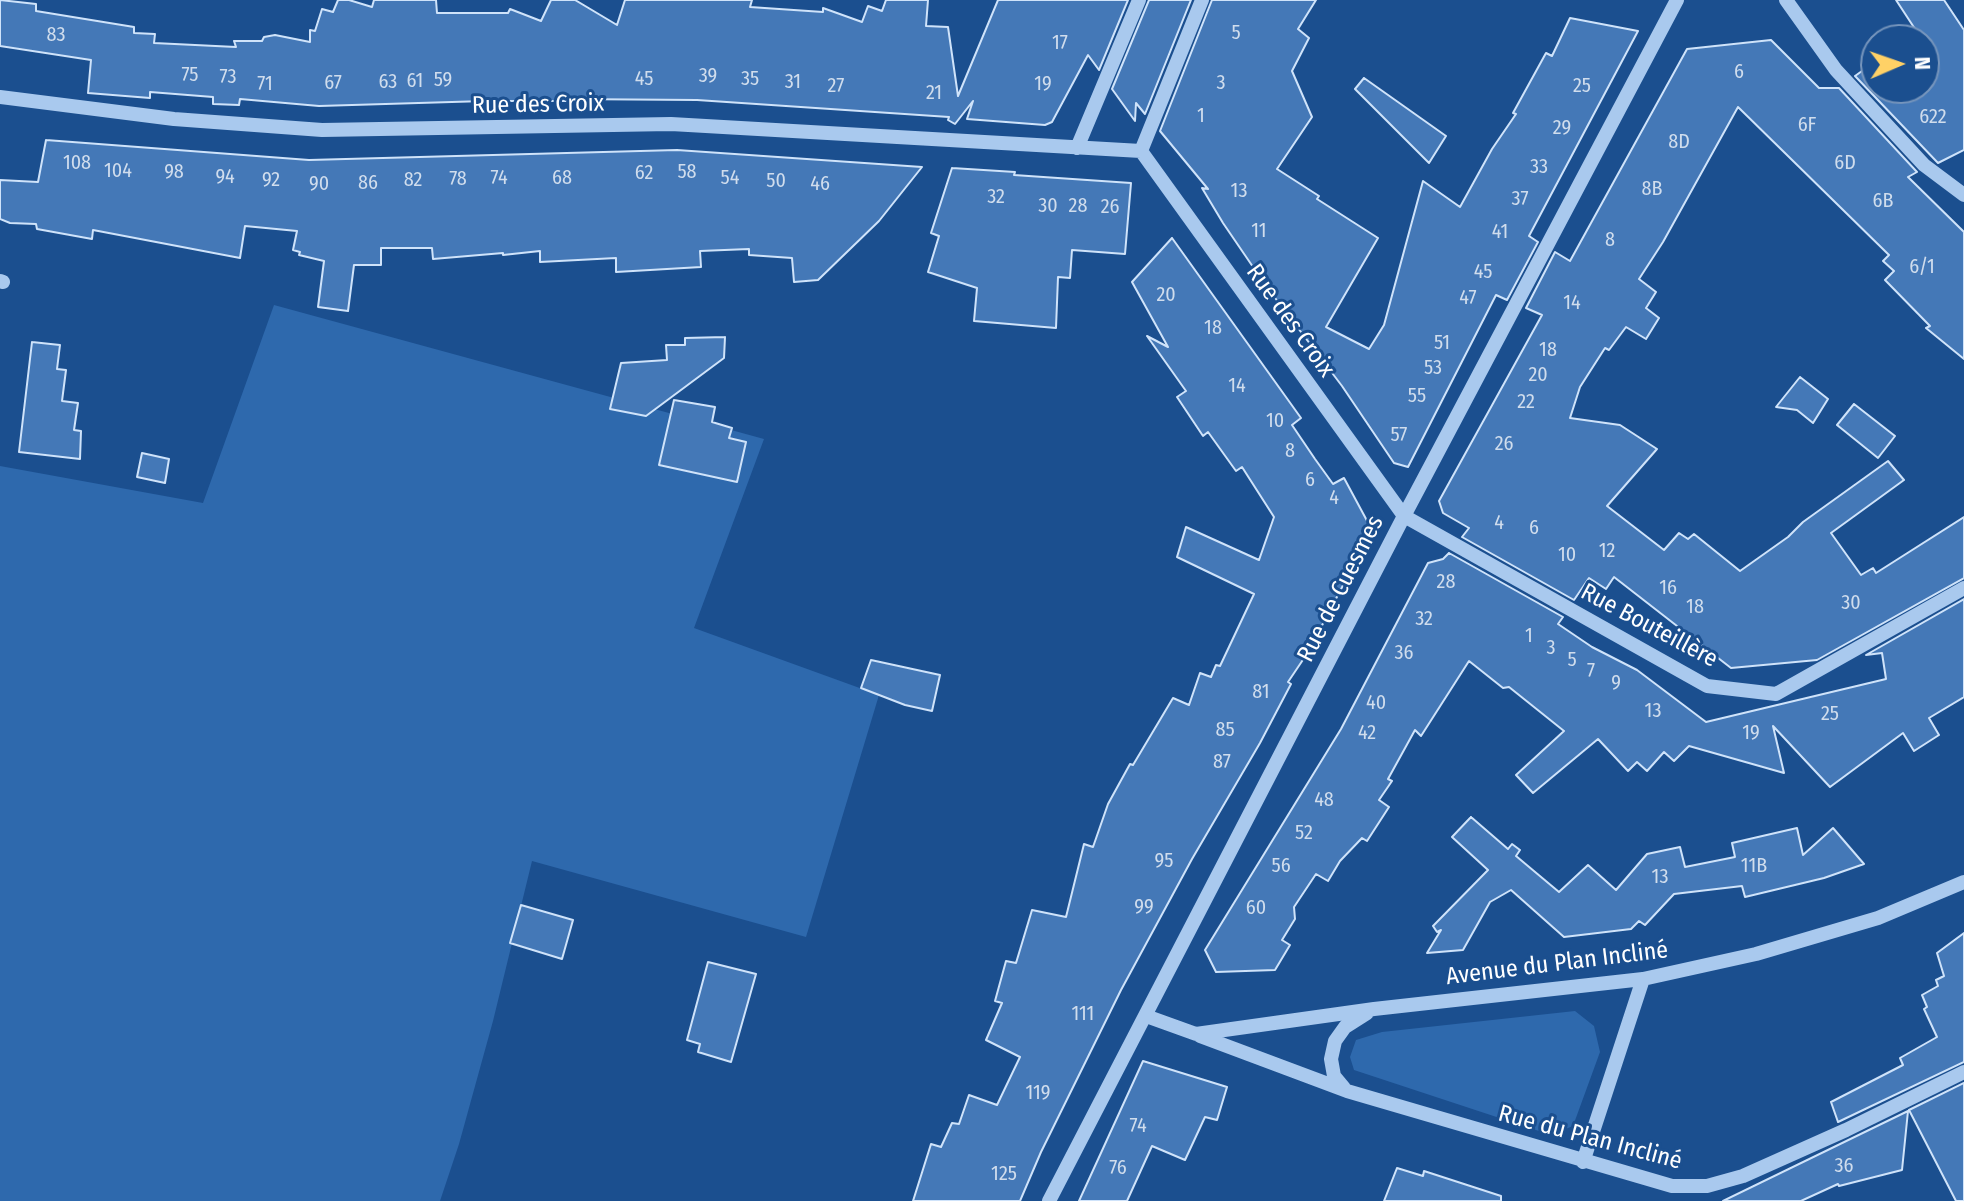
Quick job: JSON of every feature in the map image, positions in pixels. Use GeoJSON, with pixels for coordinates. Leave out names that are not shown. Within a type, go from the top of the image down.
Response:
{"type":"FeatureCollection","features":[{"type":"Feature","properties":{"kind":"street"},"geometry":{"type":"LineString","coordinates":[[1077,148],[1139,0]]}},
{"type":"Feature","properties":{"kind":"street"},"geometry":{"type":"LineString","coordinates":[[1141,151],[1202,0]]}},
{"type":"Feature","properties":{"kind":"street","name":"Rue de Cuesmes"},"geometry":{"type":"LineString","coordinates":[[1049,1201],[1404,516],[1677,0]]}},
{"type":"Feature","properties":{"kind":"street"},"geometry":{"type":"LineString","coordinates":[[1786,0],[1836,70],[1924,165],[1964,195]]}},
{"type":"Feature","properties":{"kind":"street","name":"Rue des Croix"},"geometry":{"type":"LineString","coordinates":[[0,97],[174,119],[322,130],[671,124],[1141,151],[1404,516]]}},
{"type":"Feature","properties":{"kind":"street","name":"Rue Bouteillère"},"geometry":{"type":"LineString","coordinates":[[1404,516],[1707,686],[1776,694],[1964,588]]}},
{"type":"Feature","properties":{"kind":"street","name":"Avenue du Plan Incliné"},"geometry":{"type":"LineString","coordinates":[[1146,1016],[1196,1034],[1374,1009],[1643,979],[1756,954],[1878,918],[1964,882]]}},
{"type":"Feature","properties":{"kind":"street"},"geometry":{"type":"LineString","coordinates":[[1583,1162],[1643,979]]}},
{"type":"Feature","properties":{"kind":"street"},"geometry":{"type":"LineString","coordinates":[[1347,1091],[1334,1076],[1331,1059],[1335,1041],[1345,1027],[1374,1009]]}},
{"type":"Feature","properties":{"kind":"street","name":"Rue du Plan Incliné"},"geometry":{"type":"LineString","coordinates":[[1196,1034],[1347,1091],[1672,1186],[1707,1186],[1743,1176],[1964,1072]]}},
{"type":"Feature","properties":{"kind":"shaded area"},"geometry":{"type":"Polygon","coordinates":[[[274,305],[764,439],[694,628],[879,695],[806,937],[532,861],[493,1021],[440,1201],[0,1201],[0,466],[203,503],[274,305]]]}},
{"type":"Feature","properties":{"kind":"shaded area"},"geometry":{"type":"Polygon","coordinates":[[[1575,1011],[1594,1026],[1600,1052],[1573,1126],[1558,1132],[1539,1131],[1354,1070],[1350,1057],[1356,1040],[1382,1032],[1575,1011]]]}},
{"type":"Feature","properties":{"kind":"building"},"geometry":{"type":"Polygon","coordinates":[[[0,0],[36,4],[36,11],[134,27],[134,33],[155,34],[154,43],[236,47],[234,41],[262,41],[264,37],[275,35],[310,42],[310,30],[315,31],[322,9],[333,12],[338,0],[372,7],[374,0],[436,0],[437,13],[508,13],[510,9],[541,21],[551,0],[575,0],[617,25],[625,0],[752,0],[750,7],[823,12],[823,8],[862,22],[868,6],[882,11],[886,0],[928,0],[926,26],[948,27],[958,96],[998,0],[1128,0],[1099,70],[1088,55],[1052,122],[1045,125],[967,119],[973,101],[955,124],[948,120],[949,117],[697,100],[566,99],[319,106],[240,99],[239,105],[213,104],[213,97],[150,92],[150,98],[88,93],[91,60],[0,46],[0,0]]]}},
{"type":"Feature","properties":{"kind":"building"},"geometry":{"type":"Polygon","coordinates":[[[1149,0],[1191,0],[1145,114],[1136,103],[1135,121],[1112,89],[1149,0]]]}},
{"type":"Feature","properties":{"kind":"building"},"geometry":{"type":"Polygon","coordinates":[[[1212,0],[1316,0],[1298,29],[1309,38],[1292,71],[1312,117],[1277,169],[1378,238],[1326,327],[1369,349],[1384,325],[1423,181],[1460,207],[1492,149],[1516,114],[1513,113],[1546,53],[1552,56],[1570,18],[1638,31],[1529,236],[1538,242],[1507,300],[1496,295],[1408,467],[1394,463],[1223,223],[1202,188],[1208,189],[1160,131],[1212,0]]]}},
{"type":"Feature","properties":{"kind":"building"},"geometry":{"type":"Polygon","coordinates":[[[1896,0],[1944,0],[1964,30],[1964,150],[1938,163],[1882,104],[1940,104],[1940,24],[1912,24],[1896,0]]]}},
{"type":"Feature","properties":{"kind":"building"},"geometry":{"type":"Polygon","coordinates":[[[1771,40],[1819,88],[1839,88],[1917,172],[1908,177],[1964,232],[1964,359],[1926,328],[1930,326],[1885,280],[1894,271],[1883,261],[1889,255],[1738,107],[1639,279],[1656,292],[1646,308],[1659,318],[1646,339],[1626,327],[1609,350],[1605,348],[1580,387],[1570,418],[1620,425],[1657,449],[1607,506],[1664,550],[1679,533],[1688,539],[1694,534],[1740,571],[1888,461],[1904,480],[1831,533],[1861,575],[1873,568],[1876,573],[1964,517],[1964,578],[1817,660],[1731,668],[1614,577],[1606,589],[1589,578],[1574,600],[1462,537],[1469,528],[1443,513],[1439,501],[1542,315],[1526,308],[1555,252],[1570,261],[1687,49],[1771,40]]]}},
{"type":"Feature","properties":{"kind":"building"},"geometry":{"type":"Polygon","coordinates":[[[1364,78],[1446,136],[1429,163],[1355,89],[1364,78]]]}},
{"type":"Feature","properties":{"kind":"building"},"geometry":{"type":"Polygon","coordinates":[[[46,140],[309,160],[677,150],[922,167],[879,221],[818,280],[794,282],[792,258],[749,255],[749,249],[700,251],[701,267],[616,272],[616,258],[540,262],[540,251],[433,259],[432,248],[381,248],[381,265],[354,265],[348,311],[318,307],[324,261],[299,255],[300,252],[293,250],[297,231],[245,226],[240,258],[93,230],[92,239],[37,229],[36,224],[10,223],[0,219],[0,180],[38,182],[46,140]]]}},
{"type":"Feature","properties":{"kind":"building"},"geometry":{"type":"Polygon","coordinates":[[[952,168],[1131,183],[1125,254],[1072,250],[1070,278],[1058,277],[1056,328],[974,321],[977,288],[928,272],[939,236],[931,233],[952,168]]]}},
{"type":"Feature","properties":{"kind":"building"},"geometry":{"type":"Polygon","coordinates":[[[1172,238],[1301,418],[1292,425],[1315,459],[1333,484],[1344,478],[1372,530],[1319,636],[1288,682],[1291,684],[1260,743],[1121,990],[1020,1201],[913,1201],[931,1144],[941,1147],[952,1123],[959,1124],[969,1095],[997,1105],[1020,1057],[986,1040],[1002,1003],[995,1001],[1006,961],[1016,963],[1032,910],[1066,917],[1084,844],[1093,847],[1108,804],[1130,764],[1133,765],[1173,698],[1189,705],[1200,673],[1211,677],[1216,665],[1220,666],[1254,594],[1177,557],[1186,527],[1259,560],[1274,517],[1242,467],[1236,471],[1208,432],[1203,436],[1177,397],[1186,391],[1147,336],[1168,347],[1132,282],[1172,238]]]}},
{"type":"Feature","properties":{"kind":"building"},"geometry":{"type":"Polygon","coordinates":[[[725,337],[724,358],[646,416],[610,409],[621,363],[667,360],[666,345],[685,345],[685,338],[725,337]]]}},
{"type":"Feature","properties":{"kind":"building"},"geometry":{"type":"Polygon","coordinates":[[[32,342],[60,345],[57,369],[66,370],[62,401],[78,403],[74,430],[81,431],[80,459],[19,452],[32,342]]]}},
{"type":"Feature","properties":{"kind":"building"},"geometry":{"type":"Polygon","coordinates":[[[1800,377],[1828,399],[1813,423],[1797,410],[1776,407],[1800,377]]]}},
{"type":"Feature","properties":{"kind":"building"},"geometry":{"type":"Polygon","coordinates":[[[674,400],[715,407],[712,422],[732,428],[729,438],[746,442],[737,482],[659,465],[674,400]]]}},
{"type":"Feature","properties":{"kind":"building"},"geometry":{"type":"Polygon","coordinates":[[[1854,404],[1895,436],[1878,458],[1837,425],[1854,404]]]}},
{"type":"Feature","properties":{"kind":"building"},"geometry":{"type":"Polygon","coordinates":[[[142,453],[169,459],[165,483],[137,477],[142,453]]]}},
{"type":"Feature","properties":{"kind":"building"},"geometry":{"type":"Polygon","coordinates":[[[1449,553],[1563,617],[1558,624],[1592,647],[1637,670],[1706,722],[1886,679],[1882,653],[1866,655],[1964,599],[1964,697],[1929,718],[1939,735],[1914,751],[1903,733],[1830,787],[1773,726],[1784,773],[1689,746],[1674,761],[1664,752],[1647,771],[1637,762],[1628,771],[1598,739],[1533,793],[1516,775],[1564,731],[1509,687],[1503,688],[1469,661],[1421,736],[1415,730],[1388,779],[1392,781],[1379,800],[1389,807],[1367,841],[1362,838],[1340,861],[1328,881],[1316,874],[1294,907],[1295,919],[1282,940],[1290,945],[1275,970],[1216,972],[1205,950],[1341,729],[1428,563],[1443,559],[1449,553]]]}},
{"type":"Feature","properties":{"kind":"building"},"geometry":{"type":"Polygon","coordinates":[[[871,660],[940,675],[932,711],[905,705],[861,688],[871,660]]]}},
{"type":"Feature","properties":{"kind":"building"},"geometry":{"type":"Polygon","coordinates":[[[1471,817],[1508,849],[1512,844],[1520,850],[1516,856],[1559,892],[1588,865],[1616,890],[1647,854],[1680,847],[1685,867],[1735,857],[1732,843],[1797,828],[1803,855],[1833,828],[1864,864],[1824,878],[1745,897],[1742,886],[1674,894],[1645,925],[1639,921],[1631,929],[1564,937],[1511,890],[1490,902],[1463,950],[1427,953],[1441,930],[1437,932],[1433,926],[1488,870],[1452,837],[1471,817]]]}},
{"type":"Feature","properties":{"kind":"building"},"geometry":{"type":"Polygon","coordinates":[[[521,905],[573,920],[562,959],[510,943],[521,905]]]}},
{"type":"Feature","properties":{"kind":"building"},"geometry":{"type":"Polygon","coordinates":[[[1964,933],[1964,1062],[1838,1122],[1831,1102],[1903,1065],[1900,1058],[1937,1037],[1924,1009],[1927,1007],[1922,995],[1938,986],[1936,980],[1944,976],[1937,953],[1964,933]]]}},
{"type":"Feature","properties":{"kind":"building"},"geometry":{"type":"Polygon","coordinates":[[[708,962],[756,974],[731,1062],[698,1052],[700,1044],[687,1040],[708,962]]]}},
{"type":"Feature","properties":{"kind":"building"},"geometry":{"type":"Polygon","coordinates":[[[1143,1061],[1227,1087],[1217,1120],[1205,1117],[1185,1160],[1152,1146],[1127,1201],[1079,1201],[1143,1061]]]}},
{"type":"Feature","properties":{"kind":"building"},"geometry":{"type":"Polygon","coordinates":[[[1964,1083],[1964,1201],[1956,1201],[1909,1110],[1964,1083]]]}},
{"type":"Feature","properties":{"kind":"building"},"geometry":{"type":"Polygon","coordinates":[[[1908,1111],[1902,1170],[1838,1184],[1801,1201],[1723,1201],[1908,1111]]]}},
{"type":"Feature","properties":{"kind":"building"},"geometry":{"type":"Polygon","coordinates":[[[1397,1168],[1423,1176],[1424,1171],[1501,1196],[1501,1201],[1384,1201],[1397,1168]]]}}]}
